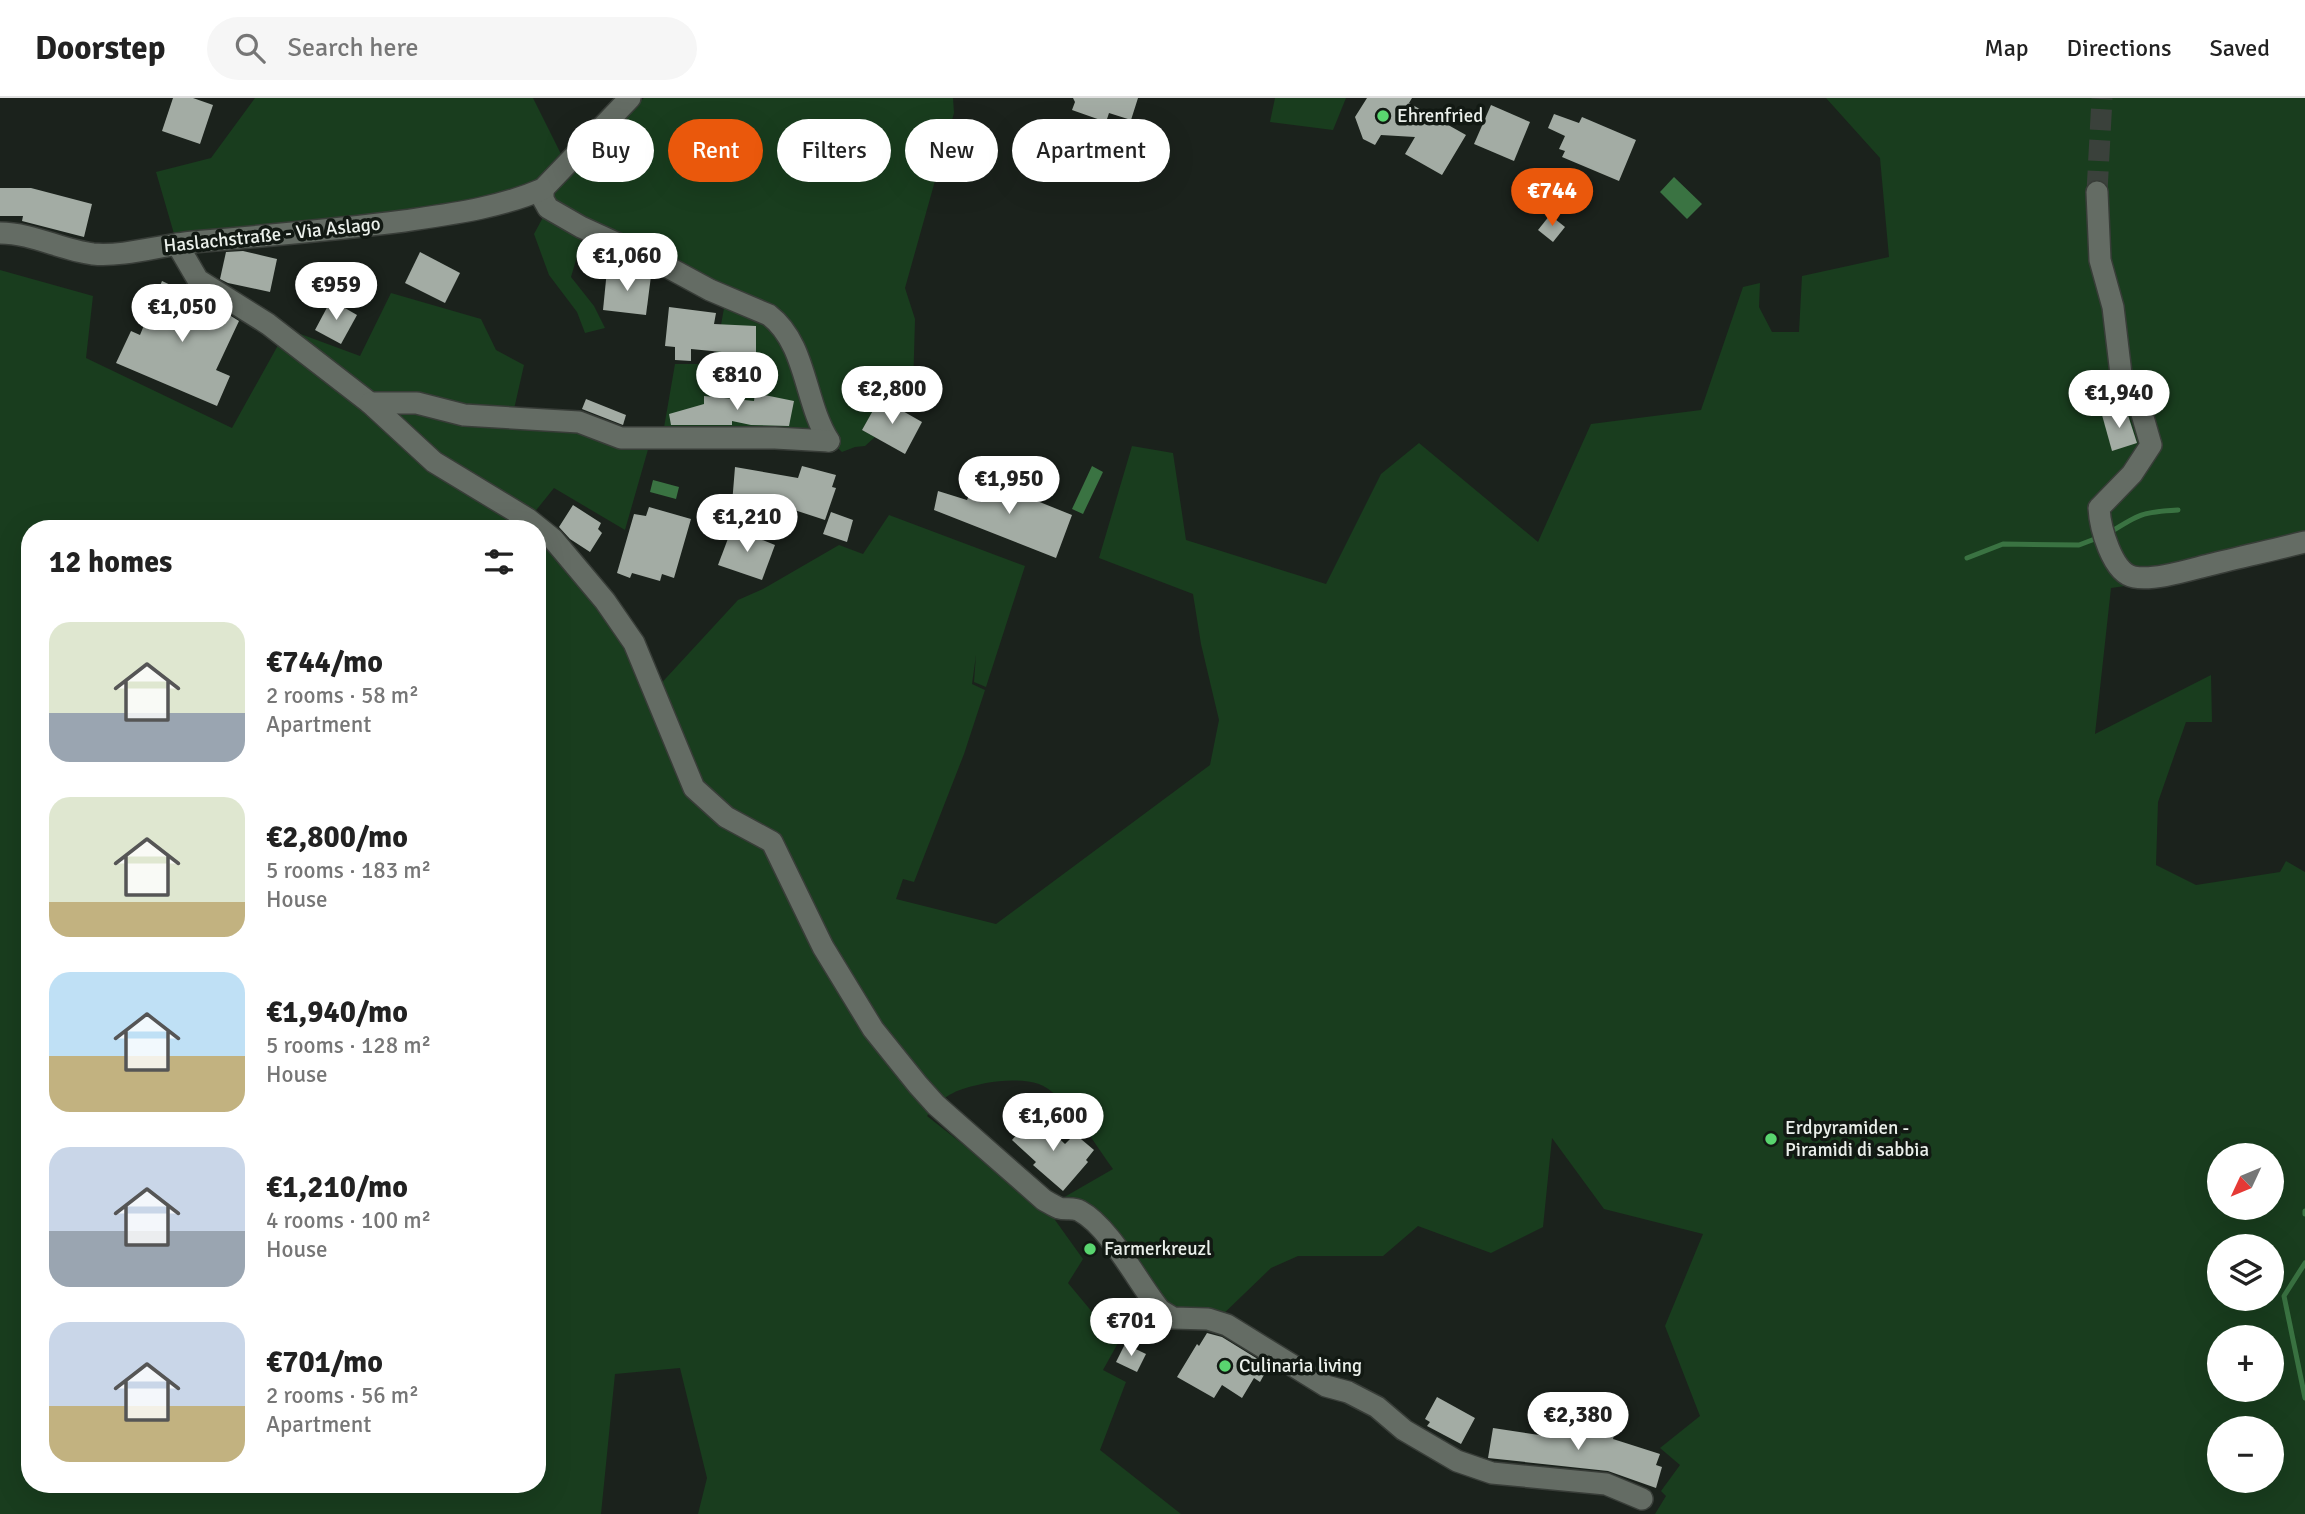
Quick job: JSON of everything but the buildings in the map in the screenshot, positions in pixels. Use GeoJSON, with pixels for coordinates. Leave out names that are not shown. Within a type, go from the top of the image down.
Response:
{"type":"FeatureCollection","features":[{"type":"Feature","properties":{"kind":"street","name":"Haslachstraße - Via Aslago"},"geometry":{"type":"LineString","coordinates":[[0,233],[33,237],[92,254],[107,254],[177,244],[427,218],[508,202],[543,189],[630,98]]}},
{"type":"Feature","properties":{"kind":"street"},"geometry":{"type":"LineString","coordinates":[[370,403],[417,403],[464,415],[579,422],[621,438],[775,438],[829,441],[817,417],[791,342],[777,321],[581,227],[548,208],[542,199],[543,189]]}},
{"type":"Feature","properties":{"kind":"street"},"geometry":{"type":"LineString","coordinates":[[2096,192],[2100,260],[2113,307],[2121,374],[2140,407],[2151,445],[2132,474],[2099,508],[2110,551],[2119,569],[2133,577],[2178,573],[2305,542]]}},
{"type":"Feature","properties":{"kind":"street"},"geometry":{"type":"LineString","coordinates":[[177,244],[198,280],[268,324],[370,403],[434,462],[529,520]]}},
{"type":"Feature","properties":{"kind":"street"},"geometry":{"type":"LineString","coordinates":[[546,533],[605,601],[634,643],[694,788],[726,817],[772,842],[823,947],[873,1029],[927,1095],[1003,1165],[1044,1200],[1060,1209],[1073,1208],[1082,1212],[1104,1233],[1160,1310],[1173,1318],[1208,1319],[1227,1325],[1326,1386],[1348,1392],[1377,1407],[1404,1430],[1457,1461],[1492,1473],[1606,1484],[1642,1499]]}},
{"type":"Feature","properties":{"kind":"shaded area"},"geometry":{"type":"Polygon","coordinates":[[[255,98],[533,98],[567,164],[567,182],[654,182],[654,119],[621,119],[644,98],[953,98],[952,119],[905,119],[905,182],[935,182],[905,288],[915,319],[913,390],[880,399],[862,430],[875,437],[865,446],[842,452],[829,440],[662,439],[675,364],[714,364],[726,297],[581,228],[581,243],[571,277],[594,306],[605,328],[585,333],[577,312],[549,275],[534,234],[548,208],[526,196],[177,244],[156,172],[211,158],[255,98]]]}},
{"type":"Feature","properties":{"kind":"shaded area"},"geometry":{"type":"Polygon","coordinates":[[[1275,98],[1346,98],[1333,130],[1270,122],[1275,98]]]}},
{"type":"Feature","properties":{"kind":"shaded area"},"geometry":{"type":"Polygon","coordinates":[[[1826,98],[2305,98],[2305,554],[2182,578],[2111,588],[2095,734],[2211,675],[2212,722],[2186,722],[2158,802],[2156,865],[2196,885],[2280,872],[2286,861],[2305,872],[2305,1514],[1655,1514],[1666,1496],[1661,1491],[1680,1465],[1660,1448],[1700,1416],[1665,1326],[1703,1234],[1604,1209],[1552,1138],[1543,1227],[1491,1253],[1418,1226],[1383,1256],[1298,1256],[1271,1268],[1217,1320],[1174,1315],[1061,1199],[1113,1169],[1069,1109],[1049,1089],[1027,1081],[1013,1080],[959,1090],[947,1097],[927,1116],[1050,1213],[1083,1259],[1068,1283],[1118,1343],[1103,1370],[1126,1382],[1100,1450],[1181,1514],[698,1514],[707,1478],[680,1368],[615,1374],[601,1514],[0,1514],[0,270],[93,296],[86,358],[232,428],[287,329],[360,356],[391,293],[481,319],[496,350],[524,365],[512,418],[651,439],[625,530],[554,488],[530,520],[21,520],[21,1493],[546,1493],[546,533],[553,539],[655,690],[738,600],[763,589],[839,545],[863,554],[889,515],[1025,566],[986,687],[974,682],[976,655],[972,684],[985,690],[964,754],[914,882],[903,879],[896,899],[996,924],[1210,765],[1219,720],[1201,644],[1193,594],[1099,558],[1132,446],[1173,453],[1186,540],[1326,584],[1381,474],[1419,443],[1538,542],[1591,424],[1701,410],[1743,287],[1760,283],[1759,307],[1772,332],[1799,332],[1802,276],[1889,257],[1880,158],[1826,98]]]}},
{"type":"Feature","properties":{"kind":"shaded area"},"geometry":{"type":"Polygon","coordinates":[[[1674,177],[1702,204],[1687,219],[1660,192],[1674,177]]]}},
{"type":"Feature","properties":{"kind":"shaded area"},"geometry":{"type":"Polygon","coordinates":[[[1092,466],[1103,472],[1083,514],[1072,509],[1092,466]]]}},
{"type":"Feature","properties":{"kind":"shaded area"},"geometry":{"type":"Polygon","coordinates":[[[653,480],[679,487],[676,499],[650,492],[653,480]]]}},
{"type":"Feature","properties":{"kind":"waterway"},"geometry":{"type":"LineString","coordinates":[[2109,533],[2141,515],[2178,510]]}},
{"type":"Feature","properties":{"kind":"waterway"},"geometry":{"type":"LineString","coordinates":[[1967,558],[2003,544],[2079,545],[2100,537]]}},
{"type":"Feature","properties":{"kind":"waterway"},"geometry":{"type":"LineString","coordinates":[[2305,1263],[2284,1296],[2305,1398]]}},
{"type":"Feature","properties":{"kind":"tunnel"},"geometry":{"type":"LineString","coordinates":[[2097,192],[2102,98]]}},
{"type":"Feature","properties":{"kind":"place","name":"Ehrenfried"},"geometry":{"type":"Point","coordinates":[1383,116]}},
{"type":"Feature","properties":{"kind":"place","name":"Erdpyramiden - Piramidi di sabbia"},"geometry":{"type":"Point","coordinates":[1771,1139]}},
{"type":"Feature","properties":{"kind":"place","name":"Farmerkreuzl"},"geometry":{"type":"Point","coordinates":[1090,1249]}},
{"type":"Feature","properties":{"kind":"place","name":"Culinaria living"},"geometry":{"type":"Point","coordinates":[1225,1366]}}]}
